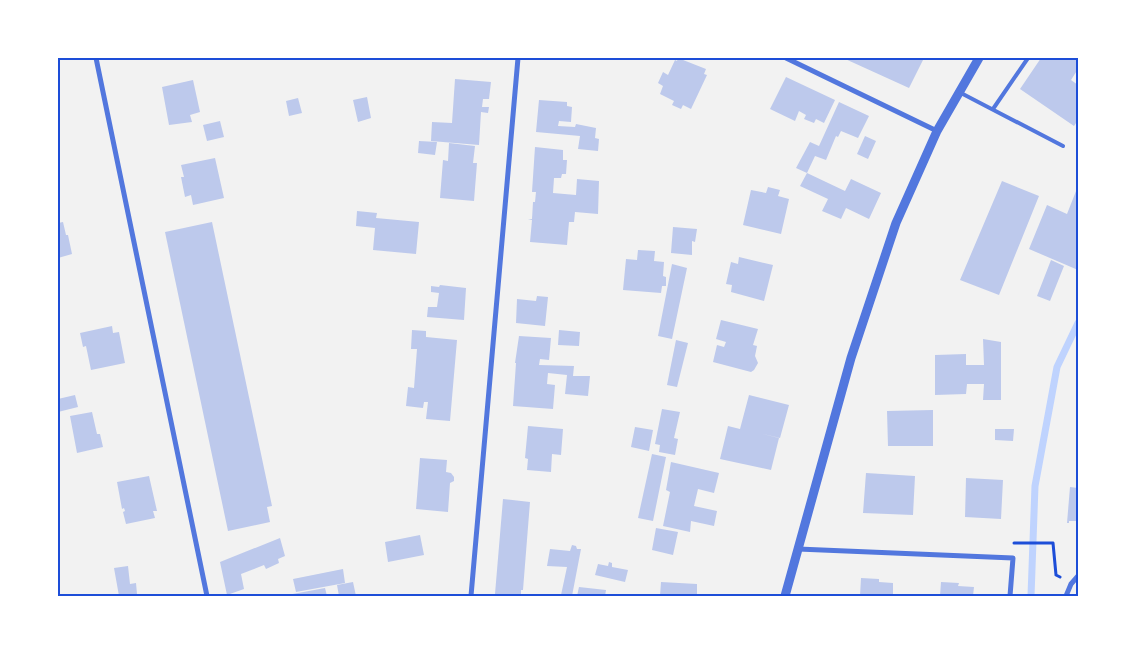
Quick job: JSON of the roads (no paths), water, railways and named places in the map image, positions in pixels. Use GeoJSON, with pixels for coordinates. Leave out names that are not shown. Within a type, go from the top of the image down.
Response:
{"type":"FeatureCollection","features":[{"type":"Feature","properties":{"kind":"street"},"geometry":{"type":"LineString","coordinates":[[96,58],[207,596]]}},
{"type":"Feature","properties":{"kind":"street"},"geometry":{"type":"LineString","coordinates":[[471,596],[518,58]]}},
{"type":"Feature","properties":{"kind":"street"},"geometry":{"type":"LineString","coordinates":[[786,58],[937,131]]}},
{"type":"Feature","properties":{"kind":"street"},"geometry":{"type":"LineString","coordinates":[[785,596],[850,358],[896,223],[937,131],[979,58]]}},
{"type":"Feature","properties":{"kind":"street"},"geometry":{"type":"LineString","coordinates":[[798,549],[1013,558],[1010,596]]}},
{"type":"Feature","properties":{"kind":"street"},"geometry":{"type":"LineString","coordinates":[[1066,596],[1071,584],[1078,576]]}},
{"type":"Feature","properties":{"kind":"lane"},"geometry":{"type":"LineString","coordinates":[[993,109],[1028,58]]}},
{"type":"Feature","properties":{"kind":"lane"},"geometry":{"type":"LineString","coordinates":[[960,92],[1063,146]]}},
{"type":"Feature","properties":{"kind":"waterway"},"geometry":{"type":"LineString","coordinates":[[1031,596],[1035,486],[1057,367],[1078,323]]}}]}
